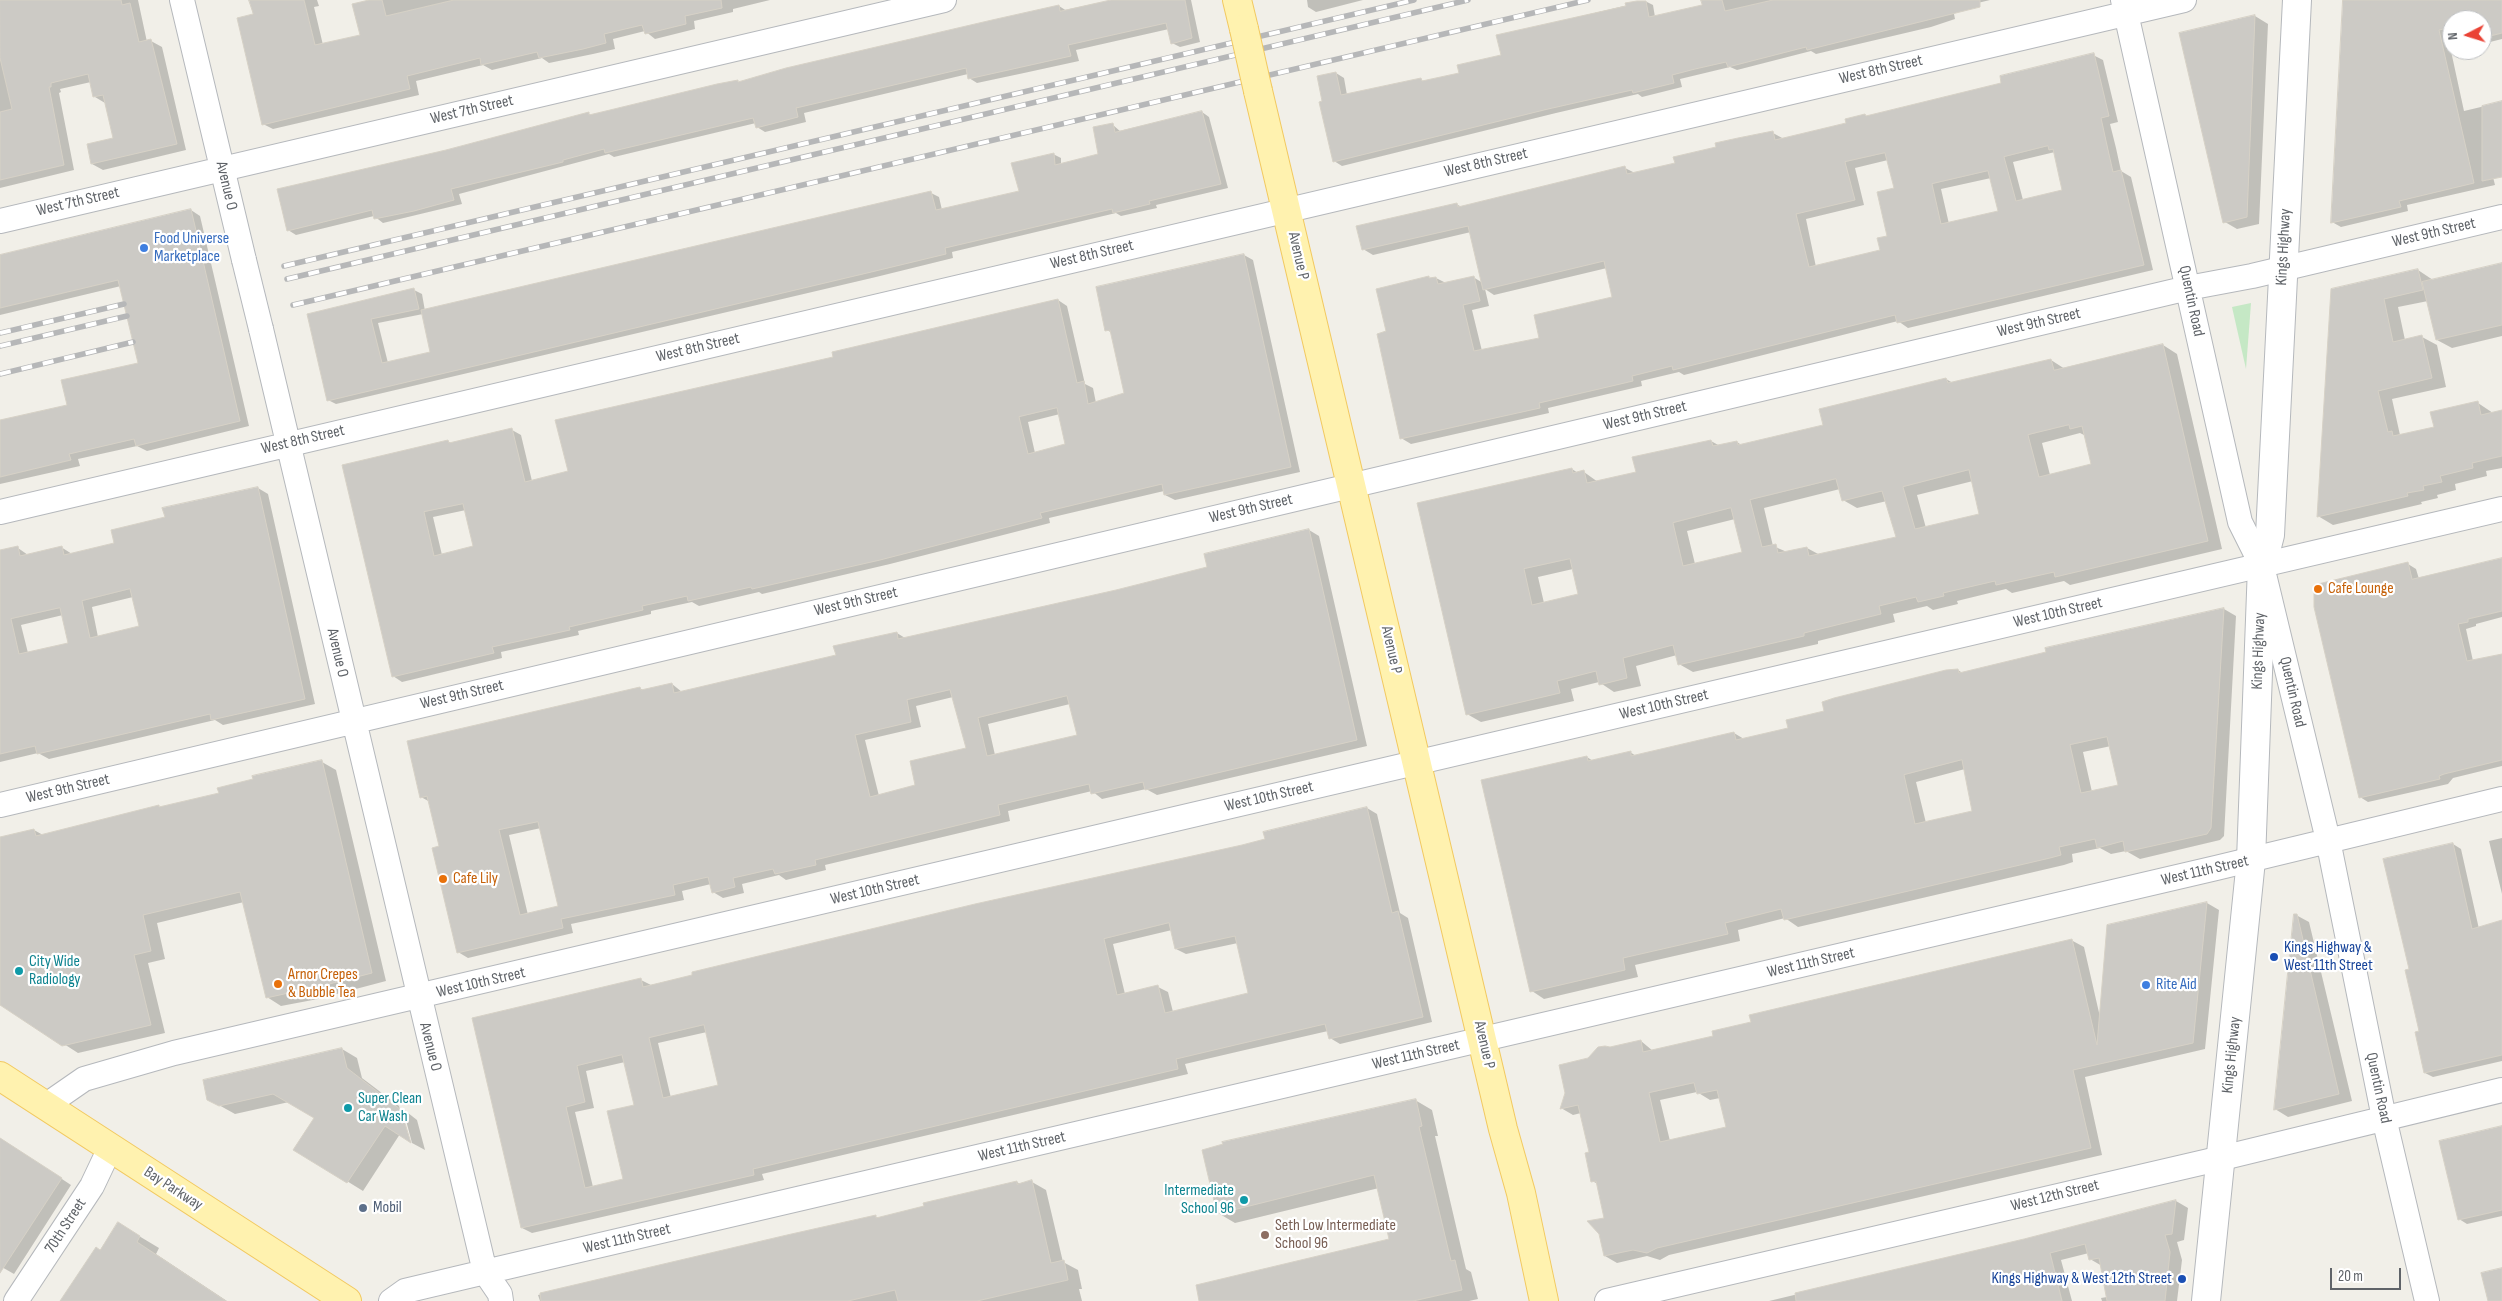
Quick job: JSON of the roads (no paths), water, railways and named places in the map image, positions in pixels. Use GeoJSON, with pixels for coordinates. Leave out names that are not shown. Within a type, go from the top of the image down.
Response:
{"type":"FeatureCollection","features":[{"type":"Feature","properties":{"kind":"main road","name":"Avenue P"},"geometry":{"type":"LineString","coordinates":[[1237,0],[1482,1040],[1521,1193],[1544,1301]]}},
{"type":"Feature","properties":{"kind":"main road","name":"Bay Parkway"},"geometry":{"type":"LineString","coordinates":[[0,1076],[347,1301]]}},
{"type":"Feature","properties":{"kind":"street","name":"Avenue O"},"geometry":{"type":"LineString","coordinates":[[182,0],[418,998],[485,1272],[500,1294],[501,1301]]}},
{"type":"Feature","properties":{"kind":"street","name":"West 7th Street"},"geometry":{"type":"LineString","coordinates":[[0,221],[944,0]]}},
{"type":"Feature","properties":{"kind":"street","name":"West 8th Street"},"geometry":{"type":"LineString","coordinates":[[0,512],[1287,210],[2125,6],[2184,0]]}},
{"type":"Feature","properties":{"kind":"street","name":"Kings Highway"},"geometry":{"type":"LineString","coordinates":[[2206,1301],[2251,860],[2262,566],[2270,535],[2297,0]]}},
{"type":"Feature","properties":{"kind":"street","name":"Quentin Road"},"geometry":{"type":"LineString","coordinates":[[2125,6],[2240,522],[2262,566],[2328,840],[2384,1118],[2427,1301]]}},
{"type":"Feature","properties":{"kind":"street","name":"West 9th Street"},"geometry":{"type":"LineString","coordinates":[[0,805],[2188,288],[2502,217]]}},
{"type":"Feature","properties":{"kind":"street","name":"West 10th Street"},"geometry":{"type":"LineString","coordinates":[[45,1106],[84,1079],[174,1053],[418,998],[1417,762],[2502,509]]}},
{"type":"Feature","properties":{"kind":"street","name":"West 11th Street"},"geometry":{"type":"LineString","coordinates":[[391,1301],[405,1291],[2251,860],[2502,799]]}},
{"type":"Feature","properties":{"kind":"street","name":"West 12th Street"},"geometry":{"type":"LineString","coordinates":[[1607,1301],[2222,1158],[2502,1090]]}},
{"type":"Feature","properties":{"kind":"street","name":"70th Street"},"geometry":{"type":"LineString","coordinates":[[16,1301],[92,1186],[110,1148]]}},
{"type":"Feature","properties":{"kind":"railway"},"geometry":{"type":"LineString","coordinates":[[284,266],[1414,0]]}},
{"type":"Feature","properties":{"kind":"railway"},"geometry":{"type":"LineString","coordinates":[[287,279],[1468,0]]}},
{"type":"Feature","properties":{"kind":"railway"},"geometry":{"type":"LineString","coordinates":[[293,305],[1588,0]]}},
{"type":"Feature","properties":{"kind":"railway"},"geometry":{"type":"LineString","coordinates":[[0,333],[124,304]]}},
{"type":"Feature","properties":{"kind":"railway"},"geometry":{"type":"LineString","coordinates":[[0,346],[127,316]]}},
{"type":"Feature","properties":{"kind":"railway"},"geometry":{"type":"LineString","coordinates":[[0,374],[133,342]]}},
{"type":"Feature","properties":{"kind":"place","name":"Food Universe Marketplace"},"geometry":{"type":"Point","coordinates":[144,248]}},
{"type":"Feature","properties":{"kind":"place","name":"Cafe Lounge"},"geometry":{"type":"Point","coordinates":[2318,589]}},
{"type":"Feature","properties":{"kind":"place","name":"Cafe Lily"},"geometry":{"type":"Point","coordinates":[443,879]}},
{"type":"Feature","properties":{"kind":"place","name":"Kings Highway & West 11th Street"},"geometry":{"type":"Point","coordinates":[2274,957]}},
{"type":"Feature","properties":{"kind":"place","name":"City Wide Radiology"},"geometry":{"type":"Point","coordinates":[19,971]}},
{"type":"Feature","properties":{"kind":"place","name":"Arnor Crepes & Bubble Tea"},"geometry":{"type":"Point","coordinates":[278,984]}},
{"type":"Feature","properties":{"kind":"place","name":"Rite Aid"},"geometry":{"type":"Point","coordinates":[2146,985]}},
{"type":"Feature","properties":{"kind":"place","name":"Super Clean Car Wash"},"geometry":{"type":"Point","coordinates":[348,1108]}},
{"type":"Feature","properties":{"kind":"place","name":"Intermediate School 96"},"geometry":{"type":"Point","coordinates":[1244,1200]}},
{"type":"Feature","properties":{"kind":"place","name":"Mobil"},"geometry":{"type":"Point","coordinates":[363,1208]}},
{"type":"Feature","properties":{"kind":"place","name":"Seth Low Intermediate School 96"},"geometry":{"type":"Point","coordinates":[1265,1235]}},
{"type":"Feature","properties":{"kind":"place","name":"Kings Highway & West 12th Street"},"geometry":{"type":"Point","coordinates":[2182,1279]}}]}
